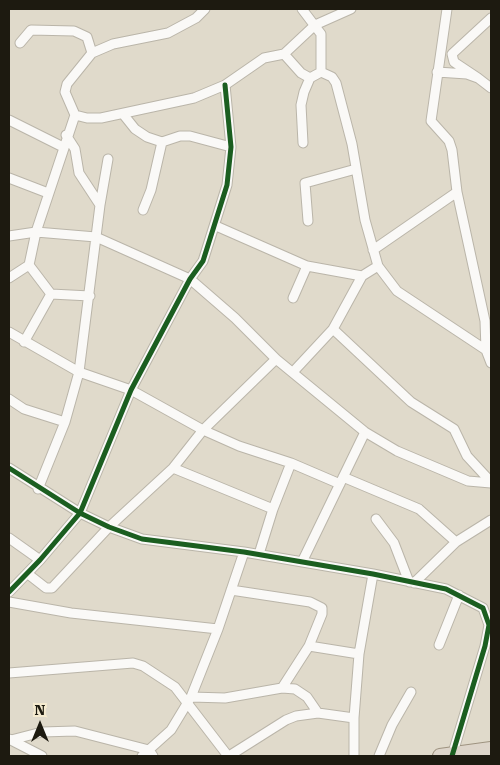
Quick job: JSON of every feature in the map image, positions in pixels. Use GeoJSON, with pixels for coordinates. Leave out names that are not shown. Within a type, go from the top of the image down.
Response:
{"type":"FeatureCollection","features":[{"type":"Feature","properties":{"kind":"highway"},"geometry":{"type":"LineString","coordinates":[[448,756],[491,750]]}},
{"type":"Feature","properties":{"kind":"street"},"geometry":{"type":"LineString","coordinates":[[9,278],[29,265],[36,232],[62,147],[75,115],[65,92],[67,84],[92,53],[113,44],[168,33],[196,18],[205,9]]}},
{"type":"Feature","properties":{"kind":"street"},"geometry":{"type":"LineString","coordinates":[[302,9],[315,25],[322,40],[321,72]]}},
{"type":"Feature","properties":{"kind":"street"},"geometry":{"type":"LineString","coordinates":[[75,115],[87,118],[123,114],[194,98],[225,85],[253,63],[269,56],[284,54],[315,25],[351,9]]}},
{"type":"Feature","properties":{"kind":"street"},"geometry":{"type":"LineString","coordinates":[[448,9],[431,121],[449,141],[452,150],[457,192],[485,321],[486,350],[491,363]]}},
{"type":"Feature","properties":{"kind":"street"},"geometry":{"type":"LineString","coordinates":[[491,18],[459,48],[452,58],[454,62],[491,88]]}},
{"type":"Feature","properties":{"kind":"street"},"geometry":{"type":"LineString","coordinates":[[20,43],[31,30],[74,31],[87,37],[92,53]]}},
{"type":"Feature","properties":{"kind":"street"},"geometry":{"type":"LineString","coordinates":[[284,54],[301,73],[310,78]]}},
{"type":"Feature","properties":{"kind":"street"},"geometry":{"type":"LineString","coordinates":[[303,142],[301,105],[310,78],[321,72]]}},
{"type":"Feature","properties":{"kind":"street"},"geometry":{"type":"LineString","coordinates":[[321,72],[332,77],[336,83],[378,266],[397,291],[486,350]]}},
{"type":"Feature","properties":{"kind":"street"},"geometry":{"type":"LineString","coordinates":[[437,72],[458,72],[478,78]]}},
{"type":"Feature","properties":{"kind":"street"},"geometry":{"type":"LineString","coordinates":[[9,592],[28,574],[80,513],[131,390],[190,279],[203,261],[216,226],[227,185],[231,148],[225,85]]}},
{"type":"Feature","properties":{"kind":"street"},"geometry":{"type":"LineString","coordinates":[[123,114],[136,129],[147,137],[162,142],[180,136],[190,136],[231,148]]}},
{"type":"Feature","properties":{"kind":"street"},"geometry":{"type":"LineString","coordinates":[[9,120],[62,147]]}},
{"type":"Feature","properties":{"kind":"street"},"geometry":{"type":"LineString","coordinates":[[66,135],[75,150],[80,173],[100,205]]}},
{"type":"Feature","properties":{"kind":"street"},"geometry":{"type":"LineString","coordinates":[[143,210],[162,142]]}},
{"type":"Feature","properties":{"kind":"street"},"geometry":{"type":"LineString","coordinates":[[38,489],[65,422],[79,372],[100,205],[108,159]]}},
{"type":"Feature","properties":{"kind":"street"},"geometry":{"type":"LineString","coordinates":[[308,221],[305,183],[356,169]]}},
{"type":"Feature","properties":{"kind":"street"},"geometry":{"type":"LineString","coordinates":[[9,178],[48,193]]}},
{"type":"Feature","properties":{"kind":"street"},"geometry":{"type":"LineString","coordinates":[[373,250],[457,192]]}},
{"type":"Feature","properties":{"kind":"street"},"geometry":{"type":"LineString","coordinates":[[216,226],[307,266],[362,276]]}},
{"type":"Feature","properties":{"kind":"street"},"geometry":{"type":"LineString","coordinates":[[9,236],[36,232],[96,237],[190,279],[235,318],[276,359],[365,432],[397,452],[468,481],[491,482]]}},
{"type":"Feature","properties":{"kind":"street"},"geometry":{"type":"LineString","coordinates":[[29,265],[51,294],[90,296]]}},
{"type":"Feature","properties":{"kind":"street"},"geometry":{"type":"LineString","coordinates":[[293,298],[307,266]]}},
{"type":"Feature","properties":{"kind":"street"},"geometry":{"type":"LineString","coordinates":[[293,372],[334,329],[362,276],[378,266]]}},
{"type":"Feature","properties":{"kind":"street"},"geometry":{"type":"LineString","coordinates":[[24,342],[51,294]]}},
{"type":"Feature","properties":{"kind":"street"},"geometry":{"type":"LineString","coordinates":[[334,329],[411,402],[454,429],[466,456],[491,482]]}},
{"type":"Feature","properties":{"kind":"street"},"geometry":{"type":"LineString","coordinates":[[9,332],[79,372],[131,390],[203,430],[240,446],[420,509],[456,542]]}},
{"type":"Feature","properties":{"kind":"street"},"geometry":{"type":"LineString","coordinates":[[28,574],[46,588],[52,588],[109,527],[173,468],[203,430],[276,359]]}},
{"type":"Feature","properties":{"kind":"street"},"geometry":{"type":"LineString","coordinates":[[9,399],[24,409],[65,422]]}},
{"type":"Feature","properties":{"kind":"street"},"geometry":{"type":"LineString","coordinates":[[302,562],[365,432]]}},
{"type":"Feature","properties":{"kind":"street"},"geometry":{"type":"LineString","coordinates":[[259,554],[272,510],[290,463]]}},
{"type":"Feature","properties":{"kind":"street"},"geometry":{"type":"LineString","coordinates":[[9,468],[38,489],[80,513],[109,527],[142,539],[259,554],[373,574],[446,589],[487,607],[490,625],[485,646],[448,756]]}},
{"type":"Feature","properties":{"kind":"street"},"geometry":{"type":"LineString","coordinates":[[173,468],[272,510]]}},
{"type":"Feature","properties":{"kind":"street"},"geometry":{"type":"LineString","coordinates":[[376,519],[394,543],[411,582]]}},
{"type":"Feature","properties":{"kind":"street"},"geometry":{"type":"LineString","coordinates":[[411,582],[456,542],[491,520]]}},
{"type":"Feature","properties":{"kind":"street"},"geometry":{"type":"LineString","coordinates":[[9,538],[40,560]]}},
{"type":"Feature","properties":{"kind":"street"},"geometry":{"type":"LineString","coordinates":[[10,739],[42,732],[75,731],[148,754],[171,730],[189,700],[218,629],[244,552]]}},
{"type":"Feature","properties":{"kind":"street"},"geometry":{"type":"LineString","coordinates":[[354,756],[354,718],[359,654],[373,574]]}},
{"type":"Feature","properties":{"kind":"street"},"geometry":{"type":"LineString","coordinates":[[231,590],[318,605],[322,608],[322,614],[309,646],[282,688]]}},
{"type":"Feature","properties":{"kind":"street"},"geometry":{"type":"LineString","coordinates":[[439,645],[459,595]]}},
{"type":"Feature","properties":{"kind":"street"},"geometry":{"type":"LineString","coordinates":[[9,602],[71,613],[218,629]]}},
{"type":"Feature","properties":{"kind":"street"},"geometry":{"type":"LineString","coordinates":[[309,646],[359,654]]}},
{"type":"Feature","properties":{"kind":"street"},"geometry":{"type":"LineString","coordinates":[[9,673],[133,664],[154,672],[189,700],[229,756],[286,720],[318,713],[354,718]]}},
{"type":"Feature","properties":{"kind":"street"},"geometry":{"type":"LineString","coordinates":[[189,700],[225,698],[282,688],[295,689],[302,693],[318,713]]}},
{"type":"Feature","properties":{"kind":"street"},"geometry":{"type":"LineString","coordinates":[[379,756],[392,725],[411,692]]}},
{"type":"Feature","properties":{"kind":"street"},"geometry":{"type":"LineString","coordinates":[[10,739],[42,756]]}},
{"type":"Feature","properties":{"kind":"cycle path"},"geometry":{"type":"LineString","coordinates":[[9,592],[40,560],[80,513],[131,390],[190,279],[203,261],[227,185],[231,147],[225,85]]}},
{"type":"Feature","properties":{"kind":"cycle path"},"geometry":{"type":"LineString","coordinates":[[9,468],[80,513],[109,527],[142,539],[244,552],[373,574],[446,589],[483,608],[489,625],[485,646],[452,756]]}}]}
